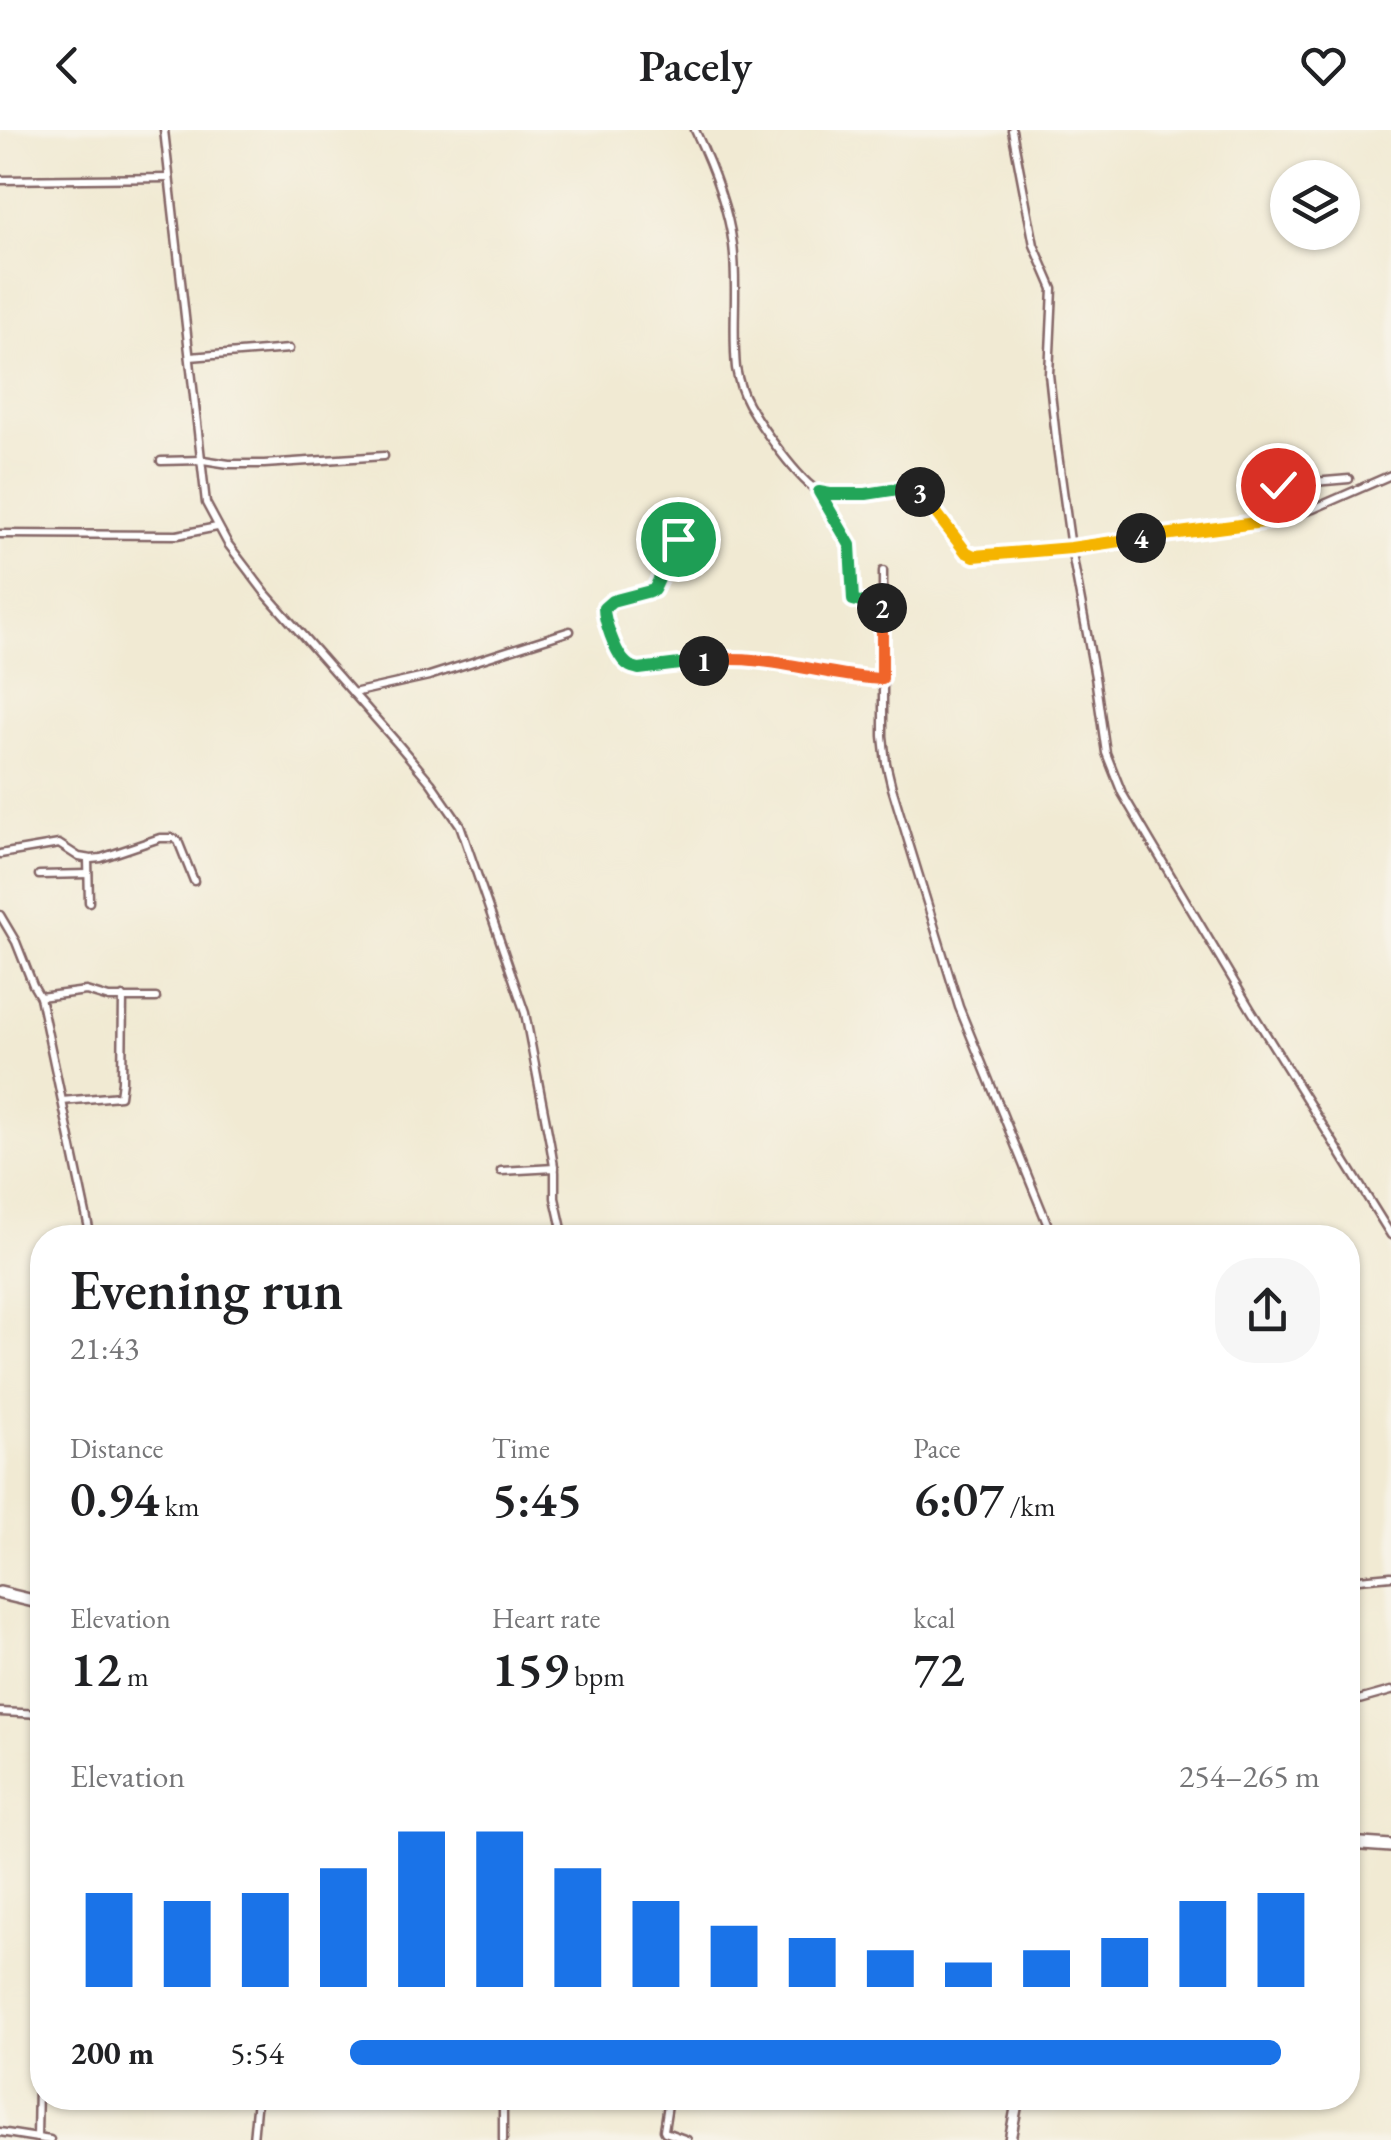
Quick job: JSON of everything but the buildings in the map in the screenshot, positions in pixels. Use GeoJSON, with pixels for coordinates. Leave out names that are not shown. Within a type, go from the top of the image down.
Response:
{"type":"FeatureCollection","features":[{"type":"Feature","properties":{"kind":"highway"},"geometry":{"type":"LineString","coordinates":[[0,1593],[30,1600]]}},
{"type":"Feature","properties":{"kind":"highway"},"geometry":{"type":"LineString","coordinates":[[1360,1843],[1391,1846]]}},
{"type":"Feature","properties":{"kind":"street"},"geometry":{"type":"LineString","coordinates":[[164,130],[206,503],[217,527],[266,594],[431,784],[460,825],[525,1012],[555,1168],[555,1198],[561,1225]]}},
{"type":"Feature","properties":{"kind":"street"},"geometry":{"type":"LineString","coordinates":[[694,130],[712,168],[733,241],[734,342],[740,385],[778,449],[819,492],[850,545],[853,600],[884,608]]}},
{"type":"Feature","properties":{"kind":"street"},"geometry":{"type":"LineString","coordinates":[[1012,130],[1034,245],[1052,289],[1049,374],[1071,548],[1106,753],[1122,793],[1260,1025],[1391,1234]]}},
{"type":"Feature","properties":{"kind":"street"},"geometry":{"type":"LineString","coordinates":[[0,180],[169,178]]}},
{"type":"Feature","properties":{"kind":"street"},"geometry":{"type":"LineString","coordinates":[[190,357],[290,350]]}},
{"type":"Feature","properties":{"kind":"street"},"geometry":{"type":"LineString","coordinates":[[161,461],[264,464],[384,456]]}},
{"type":"Feature","properties":{"kind":"street"},"geometry":{"type":"LineString","coordinates":[[819,492],[866,494],[917,488],[966,552],[974,556],[1071,548],[1278,520],[1391,475]]}},
{"type":"Feature","properties":{"kind":"street"},"geometry":{"type":"LineString","coordinates":[[1278,520],[1278,485],[1349,479]]}},
{"type":"Feature","properties":{"kind":"street"},"geometry":{"type":"LineString","coordinates":[[0,534],[177,535],[217,527]]}},
{"type":"Feature","properties":{"kind":"street"},"geometry":{"type":"LineString","coordinates":[[678,534],[678,544],[654,590],[612,601],[604,608],[622,659],[631,667],[740,658],[882,679]]}},
{"type":"Feature","properties":{"kind":"street"},"geometry":{"type":"LineString","coordinates":[[883,571],[886,763],[959,1006],[1048,1225]]}},
{"type":"Feature","properties":{"kind":"street"},"geometry":{"type":"LineString","coordinates":[[353,693],[429,676],[570,631]]}},
{"type":"Feature","properties":{"kind":"street"},"geometry":{"type":"LineString","coordinates":[[0,854],[59,844],[79,857],[101,858],[160,838],[173,838],[178,841],[194,881]]}},
{"type":"Feature","properties":{"kind":"street"},"geometry":{"type":"LineString","coordinates":[[88,859],[89,902]]}},
{"type":"Feature","properties":{"kind":"street"},"geometry":{"type":"LineString","coordinates":[[38,875],[88,874]]}},
{"type":"Feature","properties":{"kind":"street"},"geometry":{"type":"LineString","coordinates":[[0,915],[40,997],[88,1225]]}},
{"type":"Feature","properties":{"kind":"street"},"geometry":{"type":"LineString","coordinates":[[40,997],[86,990],[106,998],[156,998]]}},
{"type":"Feature","properties":{"kind":"street"},"geometry":{"type":"LineString","coordinates":[[62,1101],[120,1096],[124,998]]}},
{"type":"Feature","properties":{"kind":"street"},"geometry":{"type":"LineString","coordinates":[[501,1171],[555,1168]]}},
{"type":"Feature","properties":{"kind":"street"},"geometry":{"type":"LineString","coordinates":[[1360,1579],[1391,1576]]}},
{"type":"Feature","properties":{"kind":"street"},"geometry":{"type":"LineString","coordinates":[[1360,1699],[1391,1691]]}},
{"type":"Feature","properties":{"kind":"street"},"geometry":{"type":"LineString","coordinates":[[0,1712],[30,1713]]}},
{"type":"Feature","properties":{"kind":"street"},"geometry":{"type":"LineString","coordinates":[[37,2138],[38,2110]]}},
{"type":"Feature","properties":{"kind":"street"},"geometry":{"type":"LineString","coordinates":[[254,2140],[256,2110]]}},
{"type":"Feature","properties":{"kind":"street"},"geometry":{"type":"LineString","coordinates":[[502,2110],[503,2140]]}},
{"type":"Feature","properties":{"kind":"street"},"geometry":{"type":"LineString","coordinates":[[666,2110],[664,2130],[686,2140]]}},
{"type":"Feature","properties":{"kind":"street"},"geometry":{"type":"LineString","coordinates":[[1010,2140],[1016,2110]]}},
{"type":"Feature","properties":{"kind":"street"},"geometry":{"type":"LineString","coordinates":[[0,2132],[50,2140]]}},
{"type":"Feature","properties":{"kind":"route"},"geometry":{"type":"LineString","coordinates":[[678,539],[654,590],[612,601],[604,608],[622,659],[631,667],[740,658],[882,679],[884,608],[853,600],[850,545],[819,492],[866,494],[917,488],[966,552],[984,556],[1278,520],[1278,485]]}}]}
